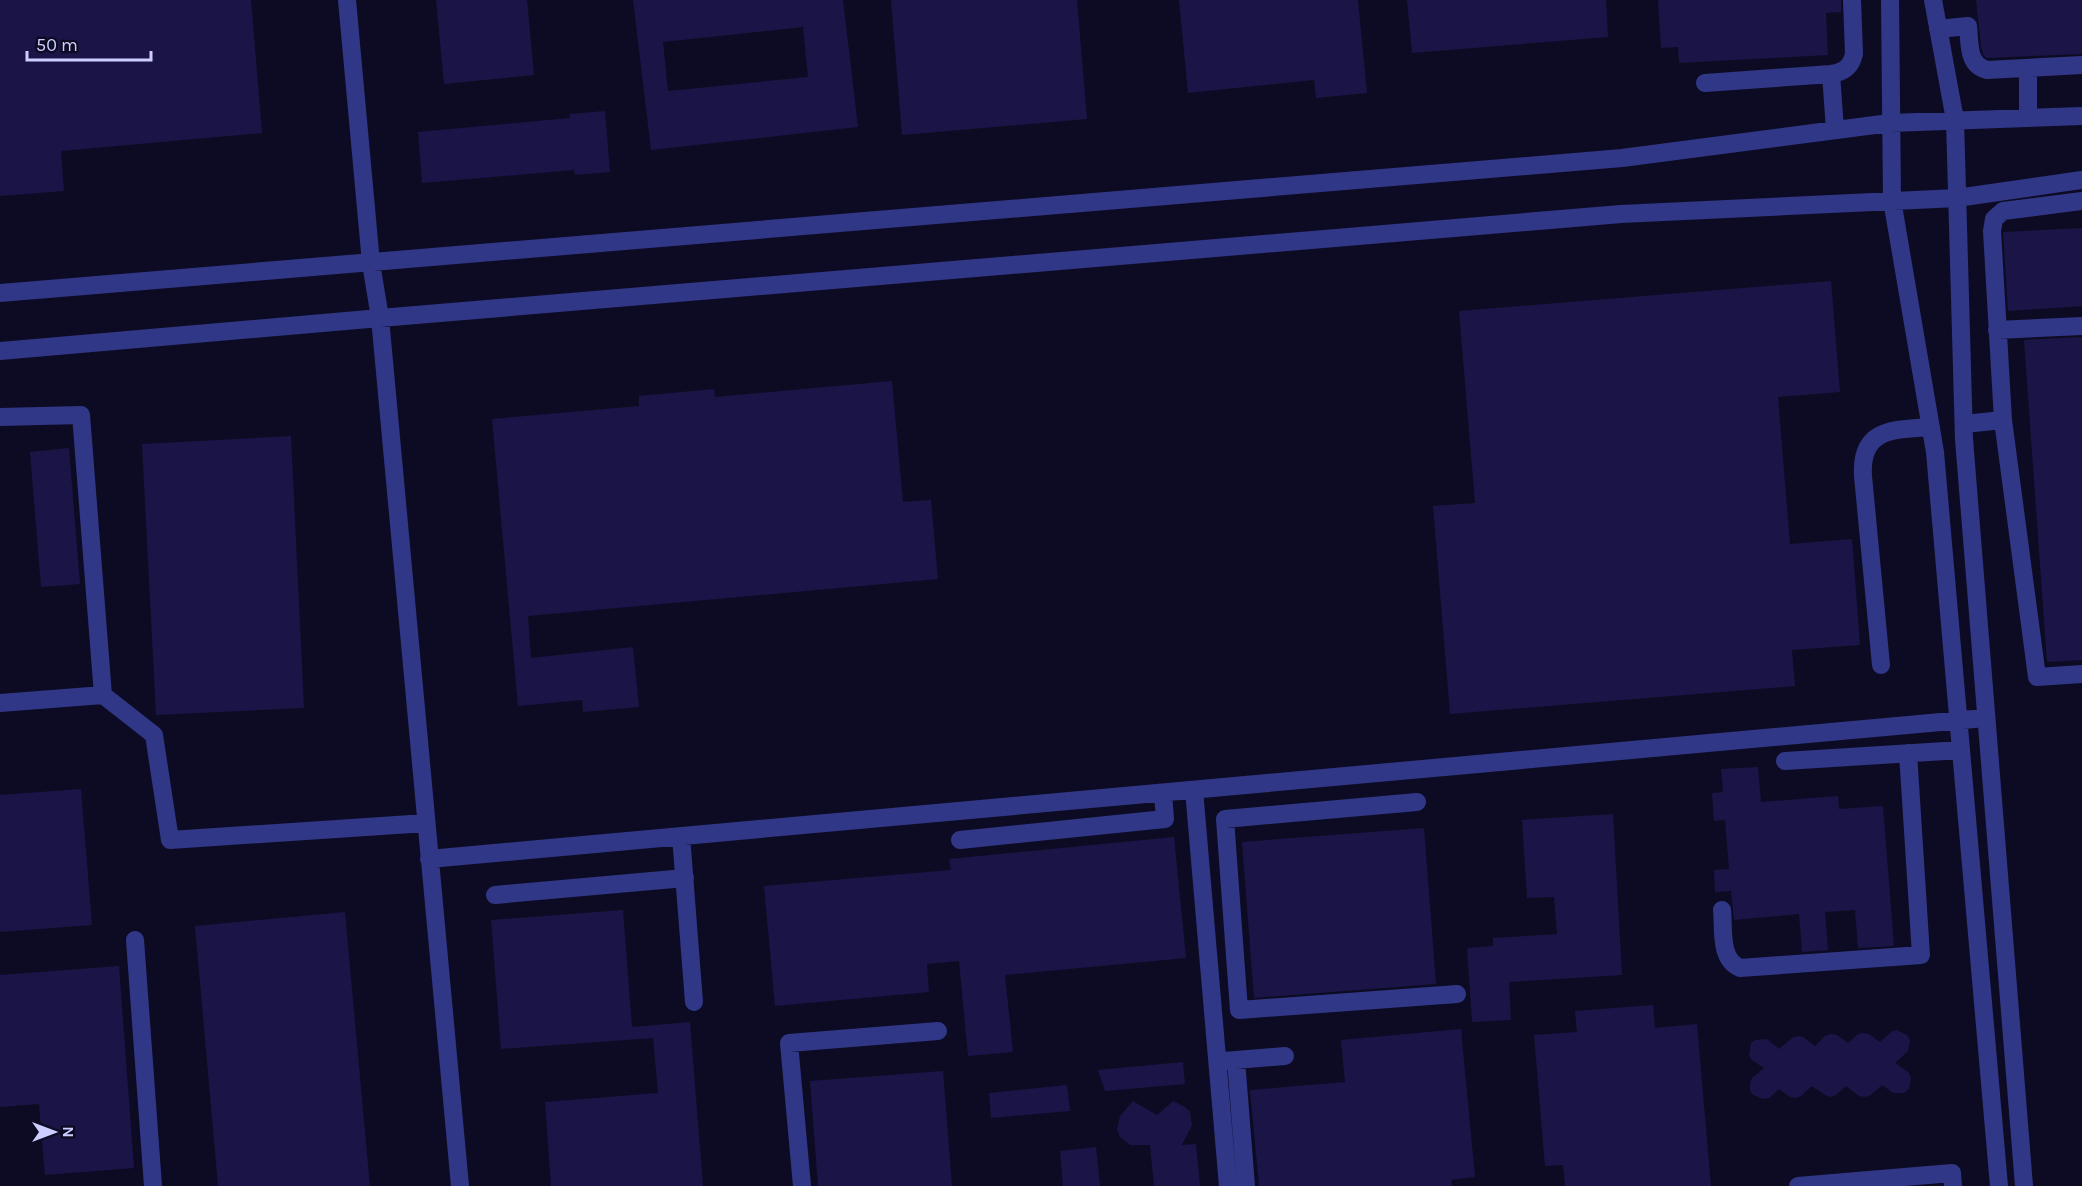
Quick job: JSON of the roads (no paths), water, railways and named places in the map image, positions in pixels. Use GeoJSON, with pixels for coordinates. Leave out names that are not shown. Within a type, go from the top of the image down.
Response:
{"type":"FeatureCollection","features":[{"type":"Feature","properties":{"kind":"street"},"geometry":{"type":"LineString","coordinates":[[347,0],[371,263],[380,318],[460,1186]]}},
{"type":"Feature","properties":{"kind":"street"},"geometry":{"type":"LineString","coordinates":[[1705,83],[1831,74],[1844,71],[1852,61],[1854,54],[1852,0]]}},
{"type":"Feature","properties":{"kind":"street"},"geometry":{"type":"LineString","coordinates":[[1890,0],[1892,200],[1935,452],[1999,1186]]}},
{"type":"Feature","properties":{"kind":"street"},"geometry":{"type":"LineString","coordinates":[[1933,0],[1955,120],[1964,424],[1985,718],[2024,1186]]}},
{"type":"Feature","properties":{"kind":"street"},"geometry":{"type":"LineString","coordinates":[[1938,28],[1968,26],[1972,58],[1974,63],[1982,69],[2082,65]]}},
{"type":"Feature","properties":{"kind":"street"},"geometry":{"type":"LineString","coordinates":[[2028,68],[2028,118]]}},
{"type":"Feature","properties":{"kind":"street"},"geometry":{"type":"LineString","coordinates":[[1831,74],[1835,130]]}},
{"type":"Feature","properties":{"kind":"street"},"geometry":{"type":"LineString","coordinates":[[0,293],[1623,158],[1890,123],[2082,116]]}},
{"type":"Feature","properties":{"kind":"street"},"geometry":{"type":"LineString","coordinates":[[0,351],[1609,215],[1957,198],[2082,180]]}},
{"type":"Feature","properties":{"kind":"street"},"geometry":{"type":"LineString","coordinates":[[2082,201],[2009,209],[1994,219],[1992,231],[2002,420],[2037,677],[2082,674]]}},
{"type":"Feature","properties":{"kind":"street"},"geometry":{"type":"LineString","coordinates":[[1997,330],[2082,326]]}},
{"type":"Feature","properties":{"kind":"street"},"geometry":{"type":"LineString","coordinates":[[0,417],[81,415],[103,695]]}},
{"type":"Feature","properties":{"kind":"street"},"geometry":{"type":"LineString","coordinates":[[1964,424],[2002,420]]}},
{"type":"Feature","properties":{"kind":"street"},"geometry":{"type":"LineString","coordinates":[[1881,665],[1863,460],[1870,444],[1886,431],[1931,427]]}},
{"type":"Feature","properties":{"kind":"street"},"geometry":{"type":"LineString","coordinates":[[0,703],[103,695],[154,735],[170,840],[426,823]]}},
{"type":"Feature","properties":{"kind":"street"},"geometry":{"type":"LineString","coordinates":[[429,859],[1985,718]]}},
{"type":"Feature","properties":{"kind":"street"},"geometry":{"type":"LineString","coordinates":[[1785,761],[1961,750]]}},
{"type":"Feature","properties":{"kind":"street"},"geometry":{"type":"LineString","coordinates":[[1722,909],[1725,953],[1731,963],[1740,968],[1921,955],[1908,753]]}},
{"type":"Feature","properties":{"kind":"street"},"geometry":{"type":"LineString","coordinates":[[1366,774],[1368,806]]}},
{"type":"Feature","properties":{"kind":"street"},"geometry":{"type":"LineString","coordinates":[[1194,790],[1228,1186]]}},
{"type":"Feature","properties":{"kind":"street"},"geometry":{"type":"LineString","coordinates":[[960,840],[1165,819],[1163,793]]}},
{"type":"Feature","properties":{"kind":"street"},"geometry":{"type":"LineString","coordinates":[[1417,802],[1225,819],[1239,1010],[1457,994]]}},
{"type":"Feature","properties":{"kind":"street"},"geometry":{"type":"LineString","coordinates":[[681,836],[694,1002]]}},
{"type":"Feature","properties":{"kind":"street"},"geometry":{"type":"LineString","coordinates":[[495,895],[685,878]]}},
{"type":"Feature","properties":{"kind":"street"},"geometry":{"type":"LineString","coordinates":[[135,940],[153,1186]]}},
{"type":"Feature","properties":{"kind":"street"},"geometry":{"type":"LineString","coordinates":[[802,1186],[789,1043],[938,1031]]}},
{"type":"Feature","properties":{"kind":"street"},"geometry":{"type":"LineString","coordinates":[[1217,1061],[1286,1056]]}},
{"type":"Feature","properties":{"kind":"street"},"geometry":{"type":"LineString","coordinates":[[1236,1060],[1246,1186]]}},
{"type":"Feature","properties":{"kind":"street"},"geometry":{"type":"LineString","coordinates":[[1798,1186],[1952,1173],[1953,1186]]}}]}
